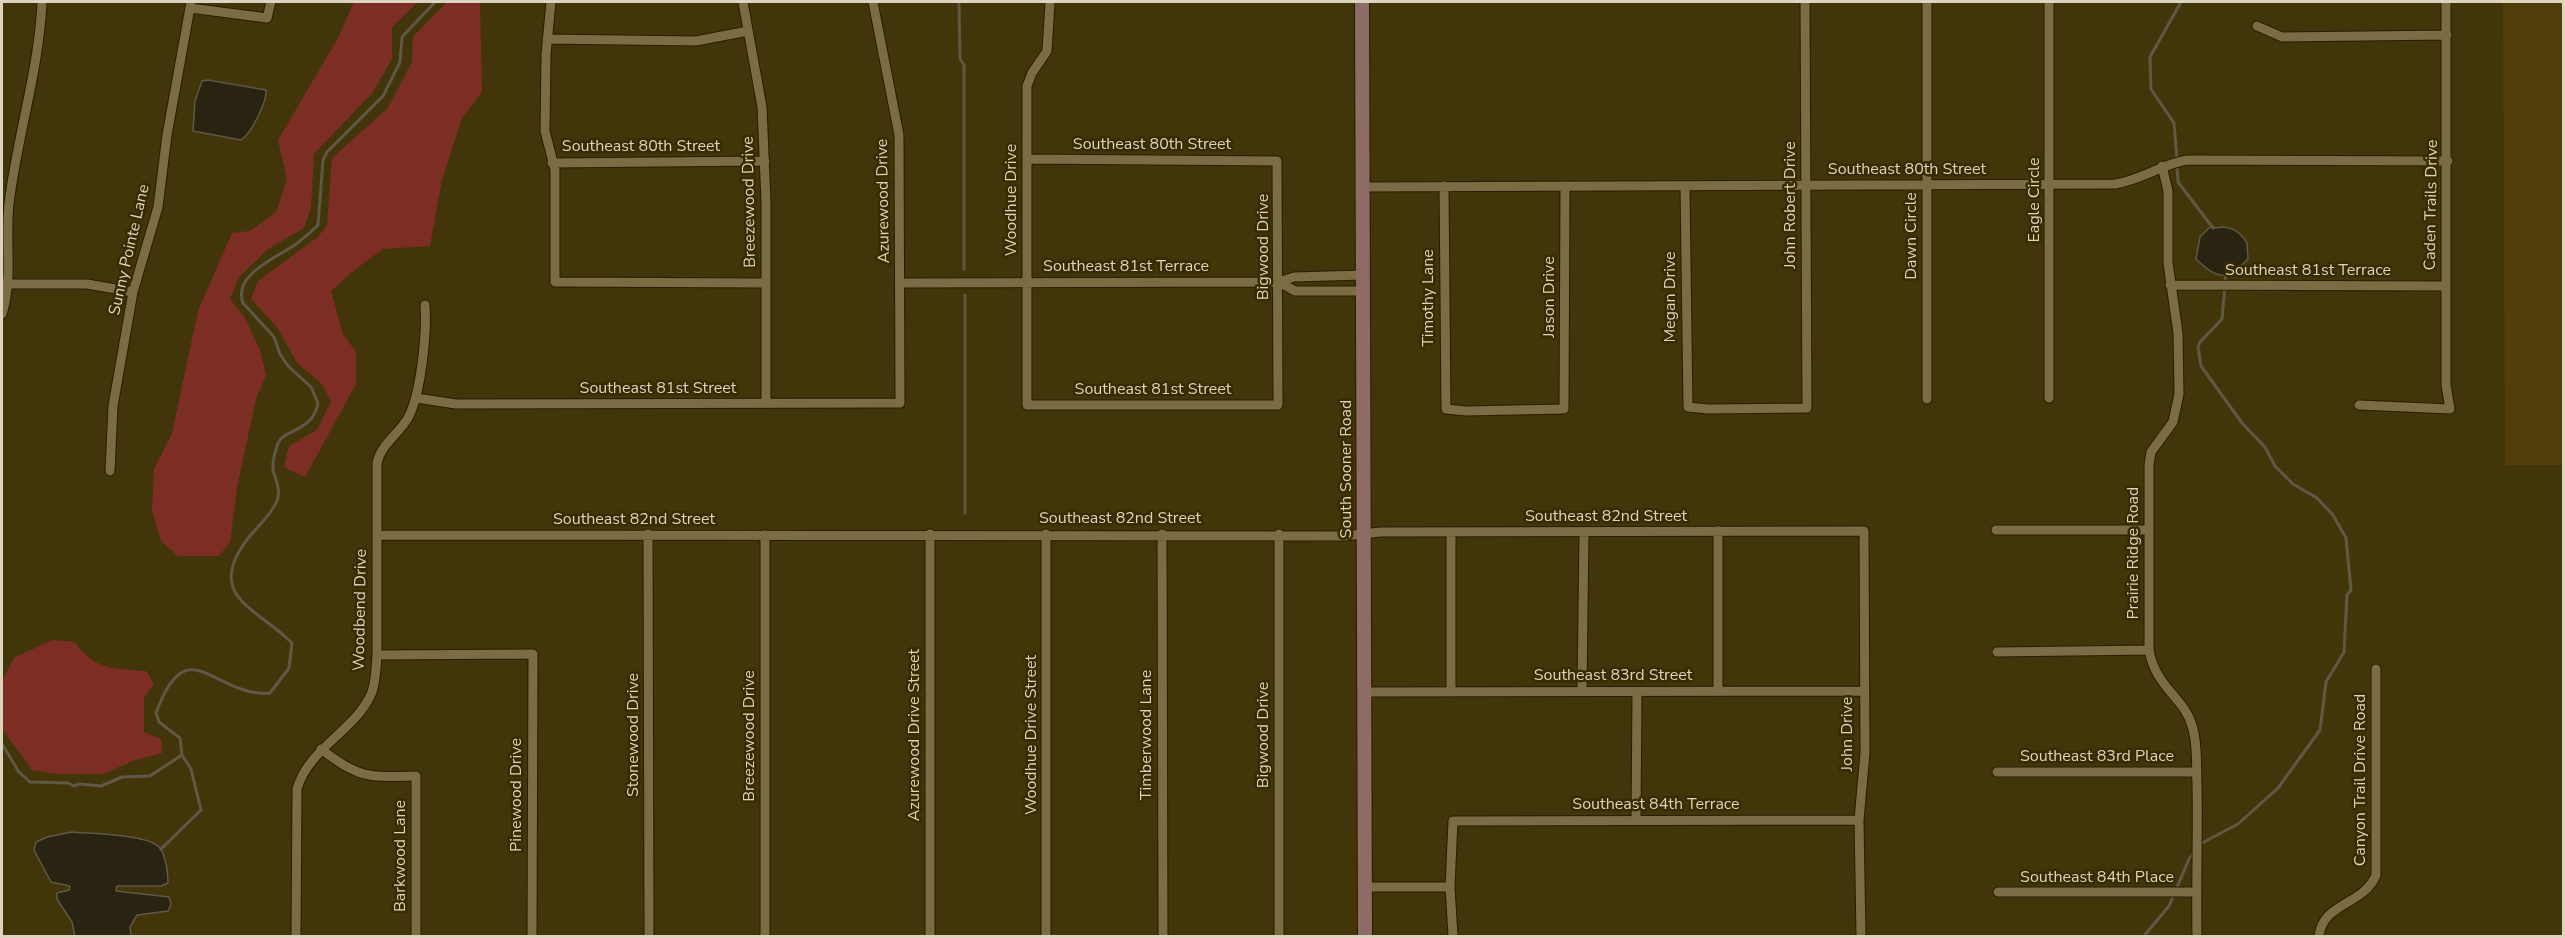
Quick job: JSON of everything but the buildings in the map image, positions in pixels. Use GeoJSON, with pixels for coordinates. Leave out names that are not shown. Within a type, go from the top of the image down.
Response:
{"type":"FeatureCollection","features":[{"type":"Feature","properties":{"kind":"main road","name":"South Sooner Road"},"geometry":{"type":"LineString","coordinates":[[1362,2],[1365,936]]}},
{"type":"Feature","properties":{"kind":"street"},"geometry":{"type":"LineString","coordinates":[[2,314],[8,207],[39,34],[42,2]]}},
{"type":"Feature","properties":{"kind":"street"},"geometry":{"type":"LineString","coordinates":[[190,5],[267,18],[271,2]]}},
{"type":"Feature","properties":{"kind":"street"},"geometry":{"type":"LineString","coordinates":[[551,2],[547,39],[545,130],[555,182],[555,282],[766,283]]}},
{"type":"Feature","properties":{"kind":"street","name":"Breezewood Drive"},"geometry":{"type":"LineString","coordinates":[[743,2],[762,106],[765,161],[766,403]]}},
{"type":"Feature","properties":{"kind":"street","name":"Azurewood Drive"},"geometry":{"type":"LineString","coordinates":[[873,2],[899,135],[900,403]]}},
{"type":"Feature","properties":{"kind":"street","name":"Woodhue Drive"},"geometry":{"type":"LineString","coordinates":[[1027,405],[1027,86],[1047,51],[1050,2]]}},
{"type":"Feature","properties":{"kind":"street","name":"John Robert Drive"},"geometry":{"type":"LineString","coordinates":[[1805,2],[1806,408]]}},
{"type":"Feature","properties":{"kind":"street","name":"Dawn Circle"},"geometry":{"type":"LineString","coordinates":[[1927,2],[1927,399]]}},
{"type":"Feature","properties":{"kind":"street","name":"Eagle Circle"},"geometry":{"type":"LineString","coordinates":[[2049,2],[2049,398]]}},
{"type":"Feature","properties":{"kind":"street","name":"Caden Trails Drive"},"geometry":{"type":"LineString","coordinates":[[2359,405],[2450,409],[2446,385],[2448,161],[2446,2]]}},
{"type":"Feature","properties":{"kind":"street","name":"Sunny Pointe Lane"},"geometry":{"type":"LineString","coordinates":[[110,471],[113,406],[133,292],[158,207],[166,135],[190,5]]}},
{"type":"Feature","properties":{"kind":"street"},"geometry":{"type":"LineString","coordinates":[[2257,26],[2282,37],[2447,36]]}},
{"type":"Feature","properties":{"kind":"street"},"geometry":{"type":"LineString","coordinates":[[547,39],[696,41],[748,31]]}},
{"type":"Feature","properties":{"kind":"street","name":"Southeast 80th Street"},"geometry":{"type":"LineString","coordinates":[[1027,159],[1277,161]]}},
{"type":"Feature","properties":{"kind":"street","name":"Southeast 80th Street"},"geometry":{"type":"LineString","coordinates":[[1362,187],[2115,184],[2139,178],[2166,165],[2187,160],[2448,161]]}},
{"type":"Feature","properties":{"kind":"street","name":"Southeast 80th Street"},"geometry":{"type":"LineString","coordinates":[[552,163],[765,161]]}},
{"type":"Feature","properties":{"kind":"street","name":"Bigwood Drive"},"geometry":{"type":"LineString","coordinates":[[1277,161],[1278,405]]}},
{"type":"Feature","properties":{"kind":"street","name":"Prairie Ridge Road"},"geometry":{"type":"LineString","coordinates":[[2166,165],[2170,285],[2178,333],[2178,409],[2166,435],[2151,452],[2149,465],[2149,650],[2155,672],[2189,716],[2197,750],[2197,936]]}},
{"type":"Feature","properties":{"kind":"street","name":"Timothy Lane"},"geometry":{"type":"LineString","coordinates":[[1444,186],[1446,409]]}},
{"type":"Feature","properties":{"kind":"street","name":"Jason Drive"},"geometry":{"type":"LineString","coordinates":[[1446,409],[1466,411],[1564,409],[1565,186]]}},
{"type":"Feature","properties":{"kind":"street","name":"Megan Drive"},"geometry":{"type":"LineString","coordinates":[[1685,186],[1688,407],[1708,409],[1806,408]]}},
{"type":"Feature","properties":{"kind":"street","name":"Southeast 81st Terrace"},"geometry":{"type":"LineString","coordinates":[[900,283],[1279,282],[1294,276],[1363,275]]}},
{"type":"Feature","properties":{"kind":"street","name":"Southeast 81st Terrace"},"geometry":{"type":"LineString","coordinates":[[1279,282],[1295,291],[1363,291]]}},
{"type":"Feature","properties":{"kind":"street"},"geometry":{"type":"LineString","coordinates":[[4,284],[87,284],[133,292]]}},
{"type":"Feature","properties":{"kind":"street","name":"Southeast 81st Terrace"},"geometry":{"type":"LineString","coordinates":[[2170,285],[2446,286]]}},
{"type":"Feature","properties":{"kind":"street","name":"Woodbend Drive"},"geometry":{"type":"LineString","coordinates":[[296,936],[296,798],[302,774],[321,749],[368,700],[375,682],[377,655],[376,471],[379,456],[388,441],[403,426],[416,398],[426,332],[425,305]]}},
{"type":"Feature","properties":{"kind":"street","name":"Southeast 81st Street"},"geometry":{"type":"LineString","coordinates":[[416,398],[456,405],[900,403]]}},
{"type":"Feature","properties":{"kind":"street","name":"Southeast 81st Street"},"geometry":{"type":"LineString","coordinates":[[1027,405],[1278,405]]}},
{"type":"Feature","properties":{"kind":"street"},"geometry":{"type":"LineString","coordinates":[[1996,530],[2149,530]]}},
{"type":"Feature","properties":{"kind":"street"},"geometry":{"type":"LineString","coordinates":[[1718,531],[1718,690]]}},
{"type":"Feature","properties":{"kind":"street","name":"Southeast 82nd Street"},"geometry":{"type":"LineString","coordinates":[[377,535],[1864,531]]}},
{"type":"Feature","properties":{"kind":"street","name":"John Drive"},"geometry":{"type":"LineString","coordinates":[[1861,936],[1859,820],[1865,753],[1864,531]]}},
{"type":"Feature","properties":{"kind":"street"},"geometry":{"type":"LineString","coordinates":[[1451,532],[1451,692]]}},
{"type":"Feature","properties":{"kind":"street"},"geometry":{"type":"LineString","coordinates":[[1581,690],[1584,532]]}},
{"type":"Feature","properties":{"kind":"street","name":"Stonewood Drive"},"geometry":{"type":"LineString","coordinates":[[648,534],[649,936]]}},
{"type":"Feature","properties":{"kind":"street","name":"Azurewood Drive Street"},"geometry":{"type":"LineString","coordinates":[[930,534],[930,936]]}},
{"type":"Feature","properties":{"kind":"street","name":"Woodhue Drive Street"},"geometry":{"type":"LineString","coordinates":[[1046,534],[1046,936]]}},
{"type":"Feature","properties":{"kind":"street","name":"Timberwood Lane"},"geometry":{"type":"LineString","coordinates":[[1162,534],[1163,936]]}},
{"type":"Feature","properties":{"kind":"street","name":"Bigwood Drive"},"geometry":{"type":"LineString","coordinates":[[1279,534],[1279,936]]}},
{"type":"Feature","properties":{"kind":"street","name":"Breezewood Drive"},"geometry":{"type":"LineString","coordinates":[[765,535],[765,936]]}},
{"type":"Feature","properties":{"kind":"street"},"geometry":{"type":"LineString","coordinates":[[1998,652],[2149,650]]}},
{"type":"Feature","properties":{"kind":"street","name":"Pinewood Drive"},"geometry":{"type":"LineString","coordinates":[[377,655],[533,654],[532,936]]}},
{"type":"Feature","properties":{"kind":"street","name":"Canyon Trail Drive Road"},"geometry":{"type":"LineString","coordinates":[[2319,936],[2325,917],[2367,891],[2376,875],[2376,669]]}},
{"type":"Feature","properties":{"kind":"street","name":"Southeast 83rd Street"},"geometry":{"type":"LineString","coordinates":[[1364,692],[1863,691]]}},
{"type":"Feature","properties":{"kind":"street"},"geometry":{"type":"LineString","coordinates":[[1636,820],[1637,692]]}},
{"type":"Feature","properties":{"kind":"street","name":"Barkwood Lane"},"geometry":{"type":"LineString","coordinates":[[321,749],[345,768],[354,772],[375,776],[416,776],[416,936]]}},
{"type":"Feature","properties":{"kind":"street","name":"Southeast 83rd Place"},"geometry":{"type":"LineString","coordinates":[[1998,772],[2197,772]]}},
{"type":"Feature","properties":{"kind":"street","name":"Southeast 84th Terrace"},"geometry":{"type":"LineString","coordinates":[[1450,887],[1453,821],[1859,820]]}},
{"type":"Feature","properties":{"kind":"street"},"geometry":{"type":"LineString","coordinates":[[1365,887],[1450,887],[1453,936]]}},
{"type":"Feature","properties":{"kind":"street","name":"Southeast 84th Place"},"geometry":{"type":"LineString","coordinates":[[1998,892],[2197,892]]}},
{"type":"Feature","properties":{"kind":"shaded area"},"geometry":{"type":"Polygon","coordinates":[[[354,2],[418,2],[392,27],[392,59],[373,92],[314,154],[311,208],[304,228],[268,249],[239,277],[230,299],[245,318],[260,350],[266,375],[256,399],[237,488],[230,542],[219,556],[178,556],[161,541],[152,509],[154,469],[172,433],[198,311],[232,233],[250,231],[276,212],[287,179],[278,140],[338,38],[354,2]]]}},
{"type":"Feature","properties":{"kind":"shaded area"},"geometry":{"type":"Polygon","coordinates":[[[447,2],[480,2],[482,92],[462,118],[442,180],[430,246],[383,249],[331,291],[343,334],[356,352],[356,384],[305,477],[284,467],[289,446],[317,430],[331,401],[321,383],[298,364],[277,327],[251,299],[258,281],[318,237],[327,225],[332,158],[387,109],[412,62],[413,37],[447,2]]]}},
{"type":"Feature","properties":{"kind":"shaded area"},"geometry":{"type":"Polygon","coordinates":[[[2503,2],[2563,2],[2563,465],[2505,465],[2503,2]]]}},
{"type":"Feature","properties":{"kind":"shaded area"},"geometry":{"type":"Polygon","coordinates":[[[208,80],[266,90],[258,117],[241,140],[193,131],[195,101],[202,81],[208,80]]]}},
{"type":"Feature","properties":{"kind":"shaded area"},"geometry":{"type":"Polygon","coordinates":[[[2212,225],[2215,228],[2225,227],[2234,230],[2247,243],[2248,259],[2228,274],[2216,274],[2196,259],[2200,237],[2212,225]]]}},
{"type":"Feature","properties":{"kind":"shaded area"},"geometry":{"type":"Polygon","coordinates":[[[52,640],[75,642],[89,658],[106,666],[146,671],[154,684],[144,697],[144,732],[161,739],[162,753],[135,760],[103,774],[58,774],[32,770],[2,729],[2,681],[14,658],[52,640]]]}},
{"type":"Feature","properties":{"kind":"shaded area"},"geometry":{"type":"Polygon","coordinates":[[[72,832],[143,839],[159,847],[165,859],[168,883],[161,886],[117,886],[116,891],[169,897],[171,904],[168,911],[137,915],[130,927],[131,936],[75,936],[72,922],[57,899],[57,893],[69,890],[70,886],[51,882],[34,850],[36,842],[47,837],[72,832]]]}},
{"type":"Feature","properties":{"kind":"waterway"},"geometry":{"type":"LineString","coordinates":[[2,744],[19,772],[30,782],[101,786],[122,777],[150,776],[182,755],[180,738],[159,722],[156,713],[168,687],[179,674],[191,670],[204,672],[250,692],[270,693],[289,668],[292,643],[240,599],[233,587],[231,573],[236,557],[277,501],[278,489],[273,467],[278,443],[281,438],[305,425],[315,412],[318,403],[311,387],[288,366],[280,354],[274,337],[243,303],[241,293],[244,283],[259,267],[296,244],[318,225],[323,160],[327,152],[383,96],[400,62],[402,37],[435,2]]}},
{"type":"Feature","properties":{"kind":"waterway"},"geometry":{"type":"LineString","coordinates":[[959,2],[960,59],[964,65],[964,269]]}},
{"type":"Feature","properties":{"kind":"waterway"},"geometry":{"type":"LineString","coordinates":[[2177,159],[2174,123],[2151,89],[2150,57],[2181,2]]}},
{"type":"Feature","properties":{"kind":"waterway"},"geometry":{"type":"LineString","coordinates":[[2177,165],[2178,182],[2213,228]]}},
{"type":"Feature","properties":{"kind":"waterway"},"geometry":{"type":"LineString","coordinates":[[2200,844],[2238,824],[2278,788],[2320,730],[2326,682],[2344,652],[2347,595],[2351,590],[2346,538],[2333,515],[2317,498],[2293,484],[2275,466],[2265,447],[2242,423],[2201,366],[2198,347],[2200,342],[2222,319],[2226,272]]}},
{"type":"Feature","properties":{"kind":"waterway"},"geometry":{"type":"LineString","coordinates":[[965,295],[965,513]]}},
{"type":"Feature","properties":{"kind":"waterway"},"geometry":{"type":"LineString","coordinates":[[161,849],[201,810],[191,769],[182,755]]}},
{"type":"Feature","properties":{"kind":"waterway"},"geometry":{"type":"LineString","coordinates":[[2144,936],[2169,906],[2194,852]]}}]}
